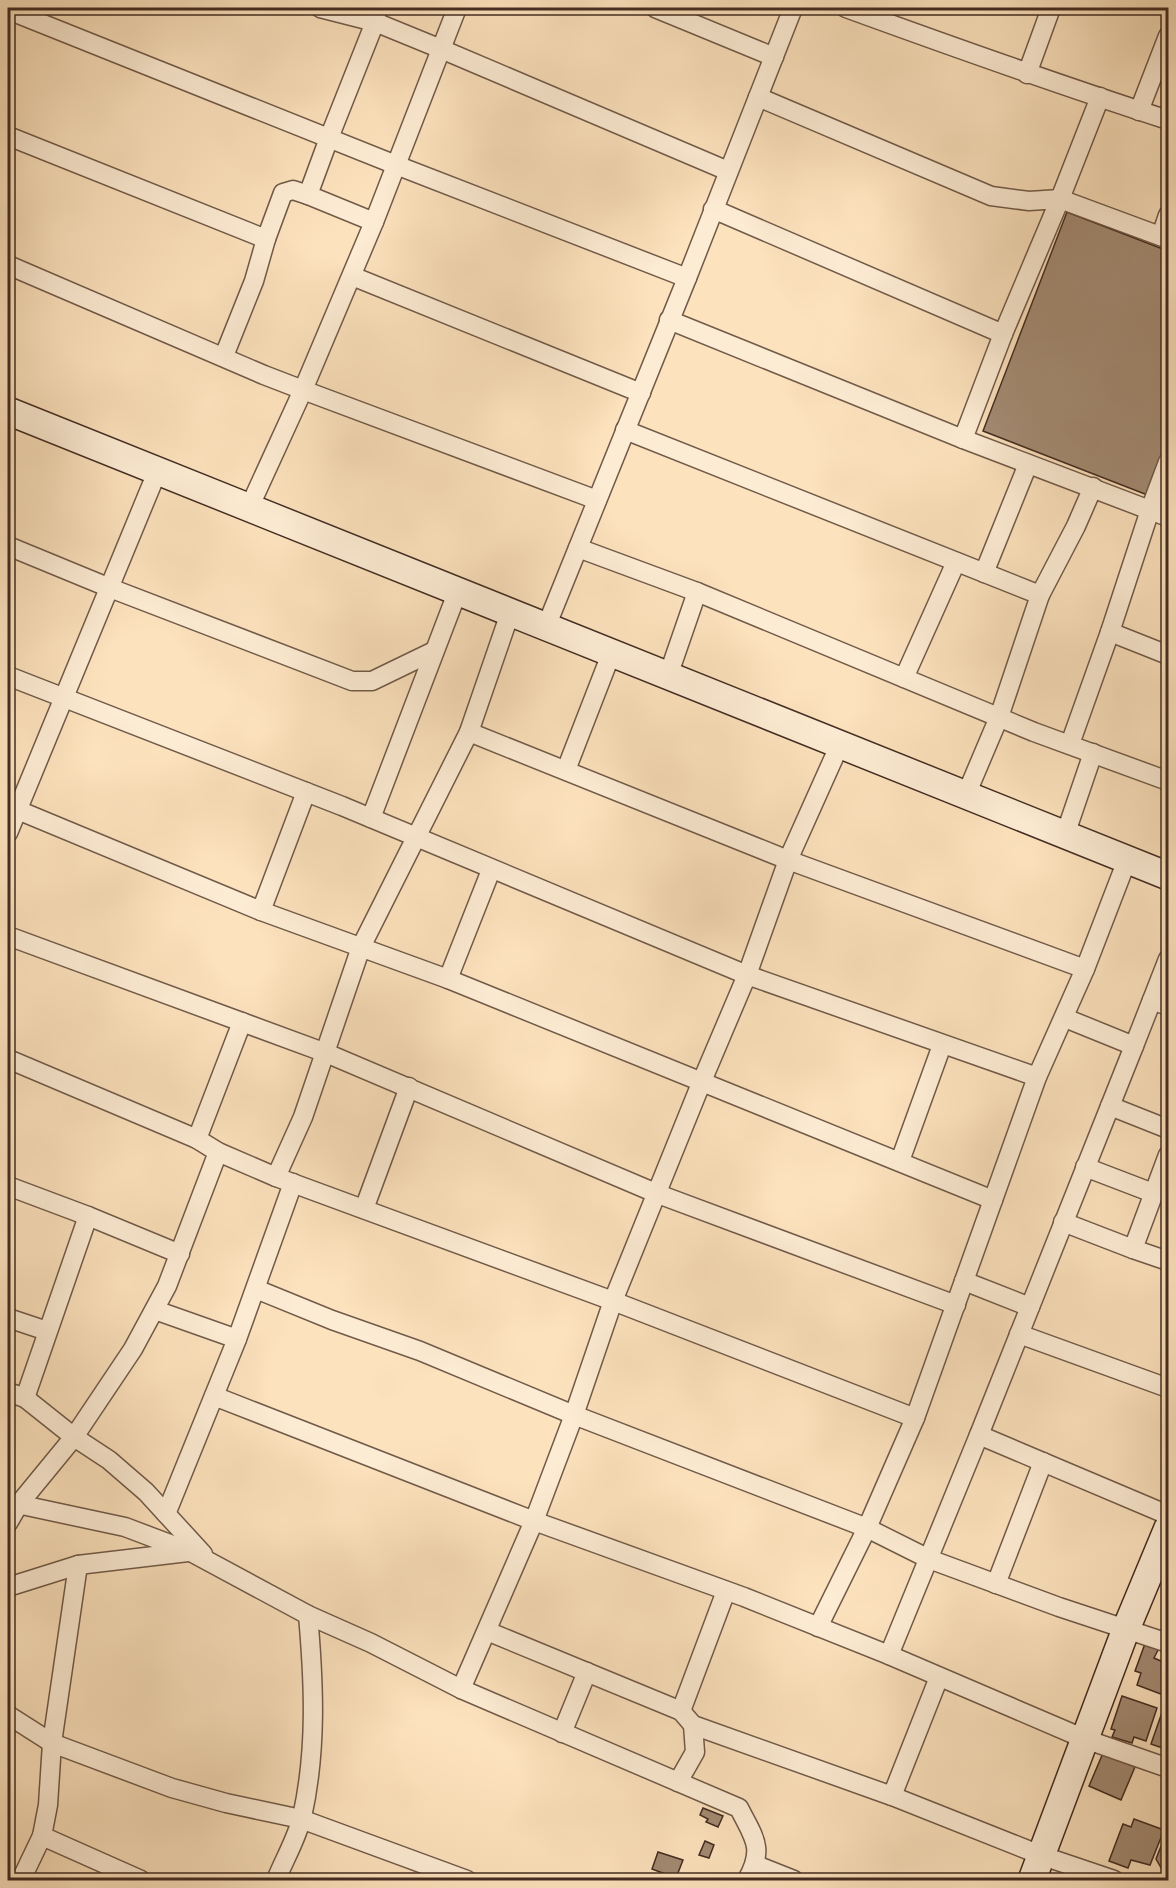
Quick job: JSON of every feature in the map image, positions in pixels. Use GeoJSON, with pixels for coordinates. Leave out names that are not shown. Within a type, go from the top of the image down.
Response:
{"type":"FeatureCollection","features":[{"type":"Feature","properties":{"kind":"street"},"geometry":{"type":"LineString","coordinates":[[320,8],[376,15],[441,48],[728,171]]}},
{"type":"Feature","properties":{"kind":"street"},"geometry":{"type":"LineString","coordinates":[[249,508],[352,276],[457,8]]}},
{"type":"Feature","properties":{"kind":"street"},"geometry":{"type":"LineString","coordinates":[[655,8],[774,57]]}},
{"type":"Feature","properties":{"kind":"street"},"geometry":{"type":"LineString","coordinates":[[546,627],[793,8]]}},
{"type":"Feature","properties":{"kind":"street"},"geometry":{"type":"LineString","coordinates":[[846,8],[1027,74],[1168,120]]}},
{"type":"Feature","properties":{"kind":"street"},"geometry":{"type":"LineString","coordinates":[[1027,74],[1051,8]]}},
{"type":"Feature","properties":{"kind":"street"},"geometry":{"type":"LineString","coordinates":[[8,10],[687,278]]}},
{"type":"Feature","properties":{"kind":"street"},"geometry":{"type":"LineString","coordinates":[[309,195],[376,15]]}},
{"type":"Feature","properties":{"kind":"street"},"geometry":{"type":"LineString","coordinates":[[1139,111],[1168,36]]}},
{"type":"Feature","properties":{"kind":"street"},"geometry":{"type":"LineString","coordinates":[[758,97],[991,196],[1029,201],[1060,199],[1165,237],[1168,215]]}},
{"type":"Feature","properties":{"kind":"street"},"geometry":{"type":"LineString","coordinates":[[963,439],[1100,97]]}},
{"type":"Feature","properties":{"kind":"street"},"geometry":{"type":"LineString","coordinates":[[8,136],[266,239]]}},
{"type":"Feature","properties":{"kind":"street"},"geometry":{"type":"LineString","coordinates":[[224,357],[254,281],[283,193],[293,190],[309,195],[374,222]]}},
{"type":"Feature","properties":{"kind":"street"},"geometry":{"type":"LineString","coordinates":[[713,209],[1004,334]]}},
{"type":"Feature","properties":{"kind":"street"},"geometry":{"type":"LineString","coordinates":[[8,264],[264,375],[597,500]]}},
{"type":"Feature","properties":{"kind":"street"},"geometry":{"type":"LineString","coordinates":[[352,276],[641,393]]}},
{"type":"Feature","properties":{"kind":"street"},"geometry":{"type":"LineString","coordinates":[[669,320],[963,439],[1168,517]]}},
{"type":"Feature","properties":{"kind":"street"},"geometry":{"type":"LineString","coordinates":[[8,411],[457,593],[1168,876]]}},
{"type":"Feature","properties":{"kind":"street"},"geometry":{"type":"LineString","coordinates":[[625,430],[1040,595]]}},
{"type":"Feature","properties":{"kind":"street"},"geometry":{"type":"LineString","coordinates":[[1070,744],[1168,462]]}},
{"type":"Feature","properties":{"kind":"street"},"geometry":{"type":"LineString","coordinates":[[984,573],[1028,464]]}},
{"type":"Feature","properties":{"kind":"street"},"geometry":{"type":"LineString","coordinates":[[8,833],[12,808],[65,699],[157,472]]}},
{"type":"Feature","properties":{"kind":"street"},"geometry":{"type":"LineString","coordinates":[[966,795],[999,717],[1040,595],[1076,526],[1093,487]]}},
{"type":"Feature","properties":{"kind":"street"},"geometry":{"type":"LineString","coordinates":[[8,546],[110,588],[352,681],[372,681],[434,651]]}},
{"type":"Feature","properties":{"kind":"street"},"geometry":{"type":"LineString","coordinates":[[578,548],[697,592],[999,717],[1168,781]]}},
{"type":"Feature","properties":{"kind":"street"},"geometry":{"type":"LineString","coordinates":[[904,678],[957,562]]}},
{"type":"Feature","properties":{"kind":"street"},"geometry":{"type":"LineString","coordinates":[[668,676],[697,592]]}},
{"type":"Feature","properties":{"kind":"street"},"geometry":{"type":"LineString","coordinates":[[371,818],[457,593]]}},
{"type":"Feature","properties":{"kind":"street"},"geometry":{"type":"LineString","coordinates":[[166,1514],[256,1288],[303,1118],[361,947],[469,732],[510,613]]}},
{"type":"Feature","properties":{"kind":"street"},"geometry":{"type":"LineString","coordinates":[[1110,632],[1168,655]]}},
{"type":"Feature","properties":{"kind":"street"},"geometry":{"type":"LineString","coordinates":[[566,770],[611,654]]}},
{"type":"Feature","properties":{"kind":"street"},"geometry":{"type":"LineString","coordinates":[[8,676],[418,837],[491,870],[747,975],[1037,1077]]}},
{"type":"Feature","properties":{"kind":"street"},"geometry":{"type":"LineString","coordinates":[[469,732],[788,860],[1085,969]]}},
{"type":"Feature","properties":{"kind":"street"},"geometry":{"type":"LineString","coordinates":[[460,1689],[534,1521],[574,1415],[613,1301],[747,975],[788,860],[840,744]]}},
{"type":"Feature","properties":{"kind":"street"},"geometry":{"type":"LineString","coordinates":[[1065,835],[1093,753]]}},
{"type":"Feature","properties":{"kind":"street"},"geometry":{"type":"LineString","coordinates":[[261,911],[306,792]]}},
{"type":"Feature","properties":{"kind":"street"},"geometry":{"type":"LineString","coordinates":[[12,808],[261,911],[448,979],[993,1200]]}},
{"type":"Feature","properties":{"kind":"street"},"geometry":{"type":"LineString","coordinates":[[818,1627],[867,1528],[915,1418],[1037,1077],[1065,1018],[1127,860]]}},
{"type":"Feature","properties":{"kind":"street"},"geometry":{"type":"LineString","coordinates":[[448,979],[491,870]]}},
{"type":"Feature","properties":{"kind":"street"},"geometry":{"type":"LineString","coordinates":[[8,936],[326,1053],[658,1194],[956,1305]]}},
{"type":"Feature","properties":{"kind":"street"},"geometry":{"type":"LineString","coordinates":[[889,1655],[1134,1046],[1160,1003],[1168,959]]}},
{"type":"Feature","properties":{"kind":"street"},"geometry":{"type":"LineString","coordinates":[[1065,1018],[1134,1046]]}},
{"type":"Feature","properties":{"kind":"street"},"geometry":{"type":"LineString","coordinates":[[197,1138],[242,1022]]}},
{"type":"Feature","properties":{"kind":"street"},"geometry":{"type":"LineString","coordinates":[[900,1161],[942,1045]]}},
{"type":"Feature","properties":{"kind":"street"},"geometry":{"type":"LineString","coordinates":[[8,1059],[197,1138],[218,1152],[285,1180],[613,1301],[915,1418]]}},
{"type":"Feature","properties":{"kind":"street"},"geometry":{"type":"LineString","coordinates":[[364,1209],[409,1088]]}},
{"type":"Feature","properties":{"kind":"street"},"geometry":{"type":"LineString","coordinates":[[1110,1106],[1168,1129]]}},
{"type":"Feature","properties":{"kind":"street"},"geometry":{"type":"LineString","coordinates":[[8,1523],[13,1503],[74,1437],[134,1349],[167,1286],[218,1152]]}},
{"type":"Feature","properties":{"kind":"street"},"geometry":{"type":"LineString","coordinates":[[1133,1249],[1168,1155]]}},
{"type":"Feature","properties":{"kind":"street"},"geometry":{"type":"LineString","coordinates":[[1085,1167],[1154,1193]]}},
{"type":"Feature","properties":{"kind":"street"},"geometry":{"type":"LineString","coordinates":[[8,1186],[180,1254]]}},
{"type":"Feature","properties":{"kind":"street"},"geometry":{"type":"LineString","coordinates":[[88,1216],[47,1331],[16,1395],[109,1460],[146,1491],[209,1560]]}},
{"type":"Feature","properties":{"kind":"street"},"geometry":{"type":"LineString","coordinates":[[1063,1222],[1168,1261]]}},
{"type":"Feature","properties":{"kind":"street"},"geometry":{"type":"LineString","coordinates":[[964,1281],[1030,1307]]}},
{"type":"Feature","properties":{"kind":"street"},"geometry":{"type":"LineString","coordinates":[[256,1288],[332,1320],[420,1351],[574,1415],[867,1528],[929,1559],[1168,1643]]}},
{"type":"Feature","properties":{"kind":"street"},"geometry":{"type":"LineString","coordinates":[[155,1310],[237,1339]]}},
{"type":"Feature","properties":{"kind":"street"},"geometry":{"type":"LineString","coordinates":[[8,1318],[47,1331]]}},
{"type":"Feature","properties":{"kind":"street"},"geometry":{"type":"LineString","coordinates":[[1019,1334],[1168,1388]]}},
{"type":"Feature","properties":{"kind":"street"},"geometry":{"type":"LineString","coordinates":[[214,1396],[534,1521],[726,1591],[889,1655],[1084,1739],[1168,1768]]}},
{"type":"Feature","properties":{"kind":"street"},"geometry":{"type":"LineString","coordinates":[[979,1435],[1168,1515]]}},
{"type":"Feature","properties":{"kind":"street"},"geometry":{"type":"LineString","coordinates":[[996,1584],[1043,1462]]}},
{"type":"Feature","properties":{"kind":"street"},"geometry":{"type":"LineString","coordinates":[[13,1503],[125,1527],[191,1552],[308,1615],[371,1643],[460,1689],[739,1808],[757,1844],[752,1873],[794,1881]]}},
{"type":"Feature","properties":{"kind":"street"},"geometry":{"type":"LineString","coordinates":[[1032,1881],[1126,1629],[1168,1528]]}},
{"type":"Feature","properties":{"kind":"street"},"geometry":{"type":"LineString","coordinates":[[8,1587],[78,1566],[191,1552]]}},
{"type":"Feature","properties":{"kind":"street"},"geometry":{"type":"LineString","coordinates":[[21,1881],[42,1836],[48,1805],[52,1743],[78,1566]]}},
{"type":"Feature","properties":{"kind":"street"},"geometry":{"type":"LineString","coordinates":[[678,1782],[695,1752],[687,1718],[726,1591]]}},
{"type":"Feature","properties":{"kind":"street"},"geometry":{"type":"LineString","coordinates":[[276,1881],[301,1819],[309,1777],[313,1729],[313,1671],[308,1615]]}},
{"type":"Feature","properties":{"kind":"street"},"geometry":{"type":"LineString","coordinates":[[487,1631],[586,1672],[687,1718],[1043,1856],[1114,1881]]}},
{"type":"Feature","properties":{"kind":"street"},"geometry":{"type":"LineString","coordinates":[[562,1733],[586,1672]]}},
{"type":"Feature","properties":{"kind":"street"},"geometry":{"type":"LineString","coordinates":[[892,1796],[939,1677]]}},
{"type":"Feature","properties":{"kind":"street"},"geometry":{"type":"LineString","coordinates":[[8,1715],[52,1743],[171,1788],[226,1803],[301,1819],[467,1881]]}},
{"type":"Feature","properties":{"kind":"street"},"geometry":{"type":"LineString","coordinates":[[42,1836],[101,1873],[141,1881]]}},
{"type":"Feature","properties":{"kind":"building"},"geometry":{"type":"Polygon","coordinates":[[[1067,212],[1168,251],[1168,446],[1150,496],[983,431],[1067,212]]]}},
{"type":"Feature","properties":{"kind":"building"},"geometry":{"type":"Polygon","coordinates":[[[1146,1641],[1160,1646],[1154,1658],[1168,1664],[1166,1696],[1137,1685],[1141,1673],[1135,1671],[1146,1641]]]}},
{"type":"Feature","properties":{"kind":"building"},"geometry":{"type":"Polygon","coordinates":[[[1122,1696],[1157,1708],[1146,1741],[1134,1737],[1132,1743],[1112,1737],[1115,1730],[1111,1729],[1122,1696]]]}},
{"type":"Feature","properties":{"kind":"building"},"geometry":{"type":"Polygon","coordinates":[[[1165,1704],[1168,1706],[1168,1750],[1151,1744],[1165,1704]]]}},
{"type":"Feature","properties":{"kind":"building"},"geometry":{"type":"Polygon","coordinates":[[[1103,1753],[1135,1767],[1121,1800],[1089,1786],[1103,1753]]]}},
{"type":"Feature","properties":{"kind":"building"},"geometry":{"type":"Polygon","coordinates":[[[703,1808],[723,1816],[718,1827],[706,1822],[708,1819],[700,1815],[703,1808]]]}},
{"type":"Feature","properties":{"kind":"building"},"geometry":{"type":"Polygon","coordinates":[[[1134,1819],[1164,1830],[1150,1865],[1131,1860],[1128,1868],[1109,1861],[1123,1824],[1131,1827],[1134,1819]]]}},
{"type":"Feature","properties":{"kind":"building"},"geometry":{"type":"Polygon","coordinates":[[[1168,1831],[1168,1880],[1156,1859],[1168,1831]]]}},
{"type":"Feature","properties":{"kind":"building"},"geometry":{"type":"Polygon","coordinates":[[[705,1841],[714,1845],[709,1858],[699,1855],[705,1841]]]}},
{"type":"Feature","properties":{"kind":"building"},"geometry":{"type":"Polygon","coordinates":[[[658,1852],[683,1860],[676,1878],[652,1869],[658,1852]]]}},
{"type":"Feature","properties":{"kind":"building"},"geometry":{"type":"Polygon","coordinates":[[[1064,1871],[1087,1880],[1060,1880],[1064,1871]]]}}]}
